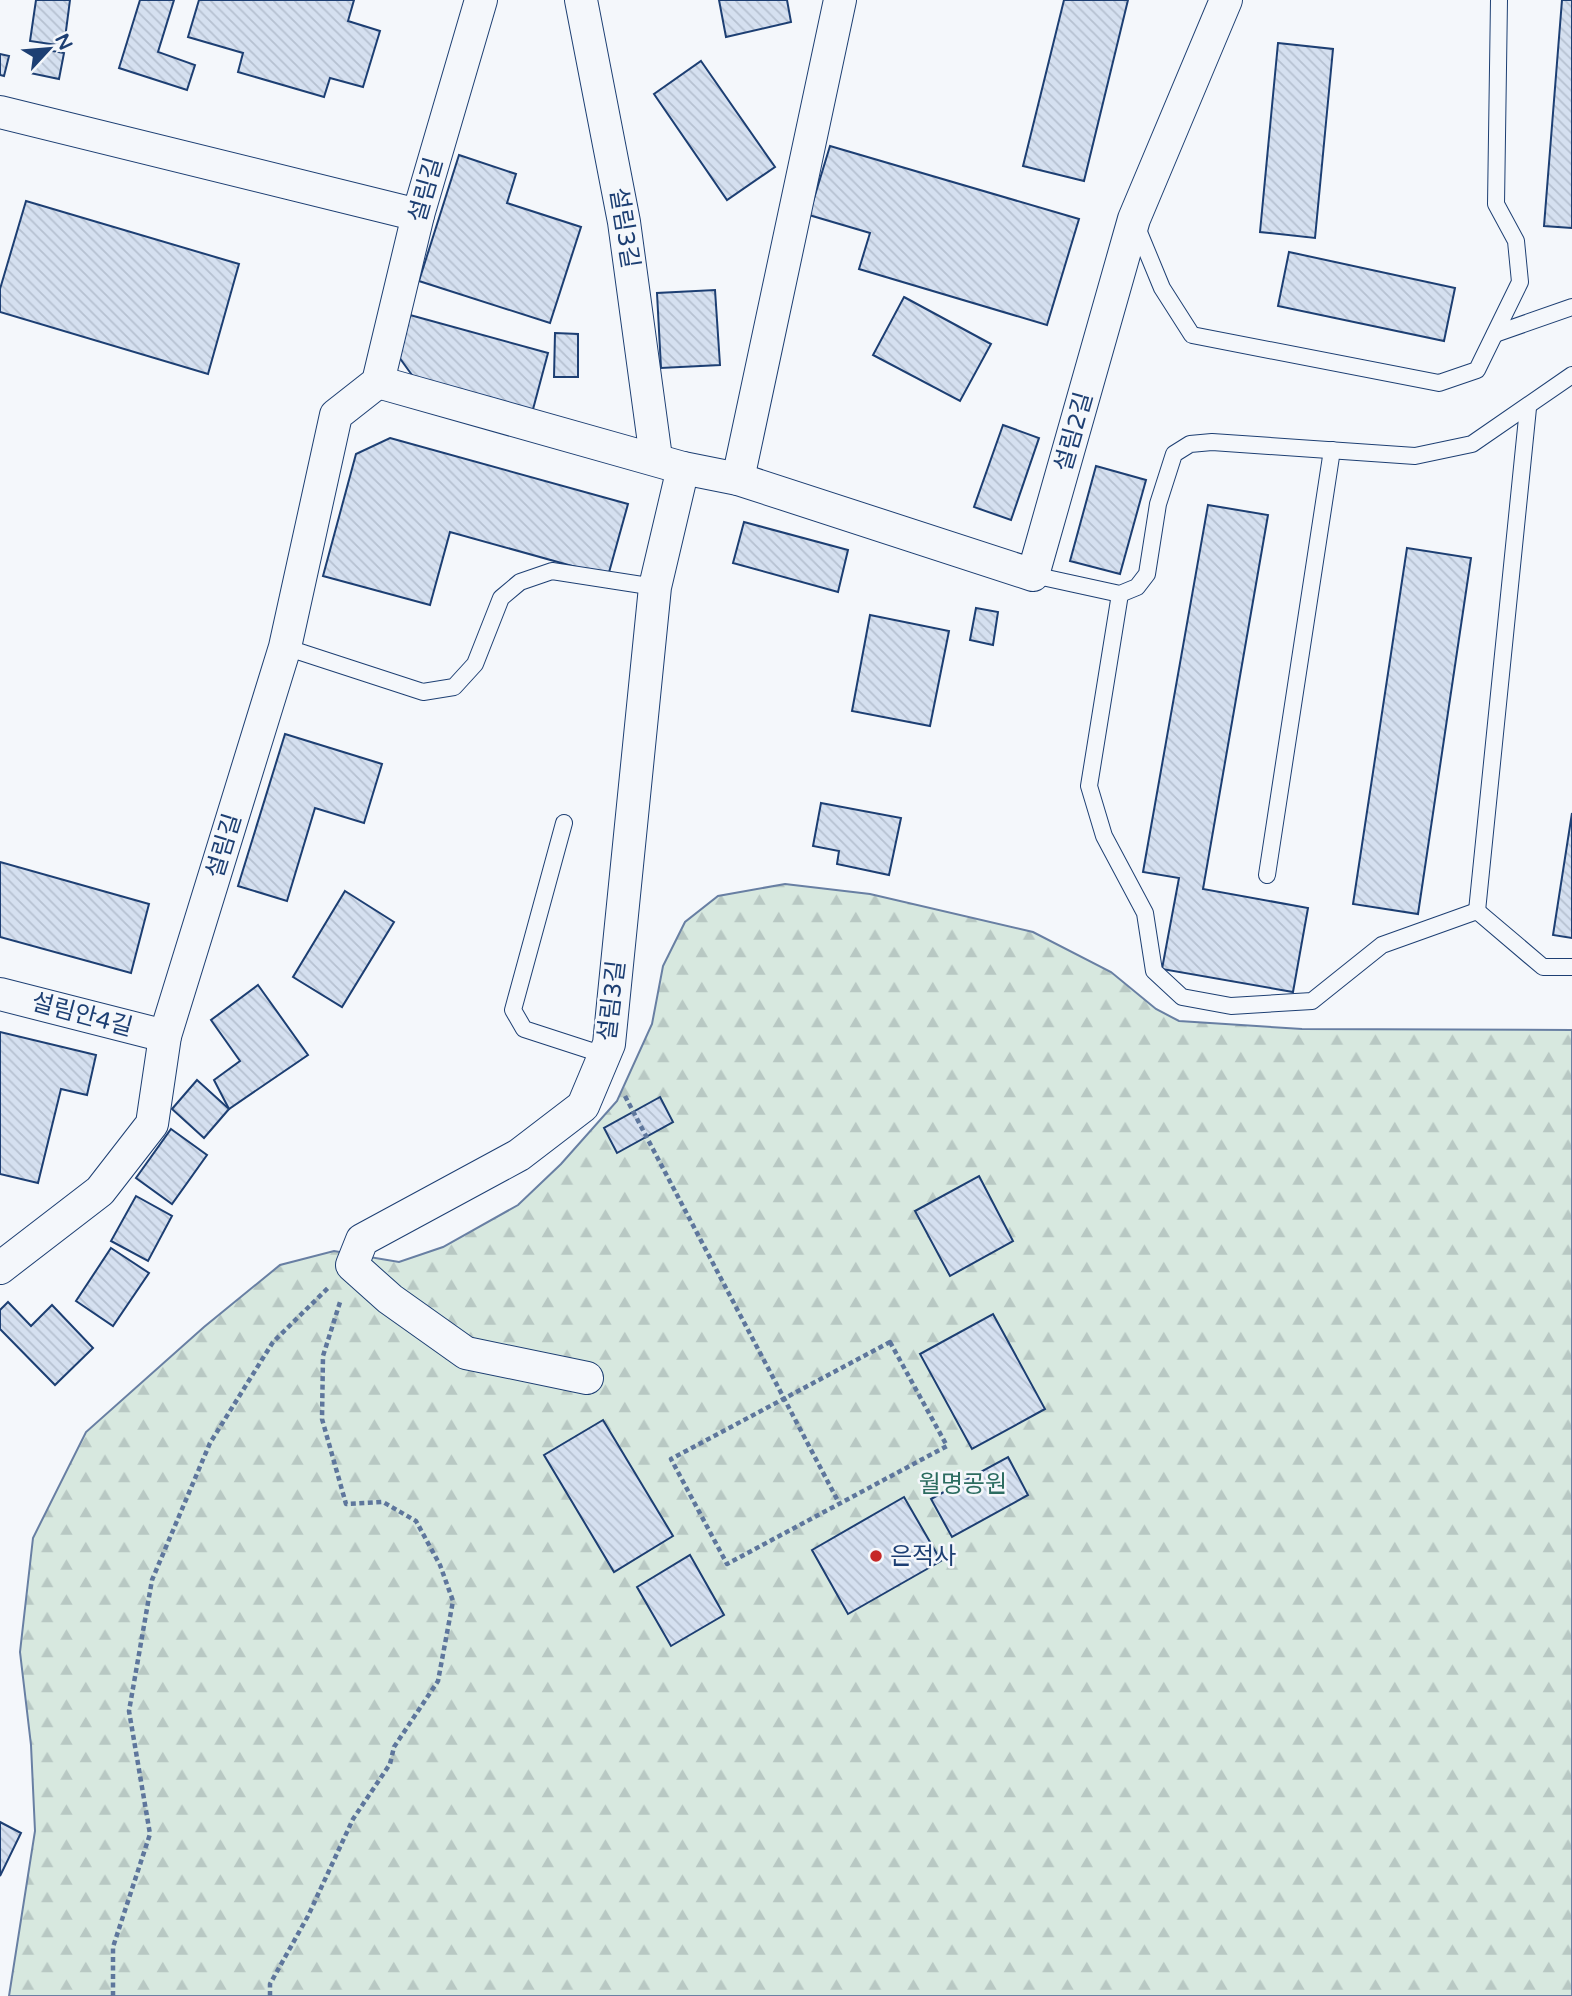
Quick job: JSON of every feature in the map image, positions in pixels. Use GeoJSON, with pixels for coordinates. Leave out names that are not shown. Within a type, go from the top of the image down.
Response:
{"type":"FeatureCollection","features":[{"type":"Feature","properties":{"kind":"street","name":"설림길"},"geometry":{"type":"LineString","coordinates":[[0,1268],[100,1191],[152,1124],[165,1036],[285,647],[336,415],[378,382],[418,215],[481,0]]}},
{"type":"Feature","properties":{"kind":"street","name":"설림3길"},"geometry":{"type":"LineString","coordinates":[[352,1265],[362,1240],[519,1155],[583,1106],[609,1044],[670,463],[581,0]]}},
{"type":"Feature","properties":{"kind":"street"},"geometry":{"type":"LineString","coordinates":[[738,479],[840,0]]}},
{"type":"Feature","properties":{"kind":"street","name":"설림2길"},"geometry":{"type":"LineString","coordinates":[[1033,575],[1134,219],[1226,0]]}},
{"type":"Feature","properties":{"kind":"street"},"geometry":{"type":"LineString","coordinates":[[0,112],[418,215]]}},
{"type":"Feature","properties":{"kind":"street"},"geometry":{"type":"LineString","coordinates":[[378,382],[670,463],[738,479],[1033,575]]}},
{"type":"Feature","properties":{"kind":"street","name":"설림안4길"},"geometry":{"type":"LineString","coordinates":[[0,994],[165,1036]]}},
{"type":"Feature","properties":{"kind":"street"},"geometry":{"type":"LineString","coordinates":[[352,1265],[390,1299],[466,1353],[587,1378]]}},
{"type":"Feature","properties":{"kind":"lane"},"geometry":{"type":"LineString","coordinates":[[1134,219],[1162,288],[1192,335],[1439,383],[1477,370],[1520,282],[1516,241],[1496,204],[1499,0]]}},
{"type":"Feature","properties":{"kind":"lane"},"geometry":{"type":"LineString","coordinates":[[1495,334],[1572,307]]}},
{"type":"Feature","properties":{"kind":"lane"},"geometry":{"type":"LineString","coordinates":[[1033,575],[1120,594],[1137,587],[1147,574],[1158,504],[1174,454],[1190,444],[1212,442],[1415,456],[1472,444],[1528,408],[1572,375]]}},
{"type":"Feature","properties":{"kind":"lane"},"geometry":{"type":"LineString","coordinates":[[1477,911],[1528,408]]}},
{"type":"Feature","properties":{"kind":"lane"},"geometry":{"type":"LineString","coordinates":[[1267,875],[1332,450]]}},
{"type":"Feature","properties":{"kind":"lane"},"geometry":{"type":"LineString","coordinates":[[285,647],[423,692],[454,687],[475,664],[501,598],[520,582],[552,571],[655,587]]}},
{"type":"Feature","properties":{"kind":"lane"},"geometry":{"type":"LineString","coordinates":[[1120,594],[1089,786],[1104,836],[1145,913],[1154,971],[1182,997],[1231,1006],[1312,1001],[1382,945],[1477,911]]}},
{"type":"Feature","properties":{"kind":"lane"},"geometry":{"type":"LineString","coordinates":[[564,823],[513,1010],[524,1029],[604,1055]]}},
{"type":"Feature","properties":{"kind":"lane"},"geometry":{"type":"LineString","coordinates":[[1477,911],[1543,967],[1572,967]]}},
{"type":"Feature","properties":{"kind":"path"},"geometry":{"type":"LineString","coordinates":[[604,1055],[839,1503]]}},
{"type":"Feature","properties":{"kind":"path"},"geometry":{"type":"LineString","coordinates":[[113,1996],[113,1947],[150,1834],[129,1711],[152,1580],[210,1443],[273,1342],[352,1265]]}},
{"type":"Feature","properties":{"kind":"path"},"geometry":{"type":"LineString","coordinates":[[270,1996],[270,1984],[307,1916],[353,1819],[390,1764],[394,1747],[438,1681],[453,1601],[440,1565],[416,1521],[383,1502],[346,1503],[322,1419],[323,1356],[352,1265]]}},
{"type":"Feature","properties":{"kind":"path"},"geometry":{"type":"LineString","coordinates":[[890,1342],[947,1446],[839,1503],[727,1564],[671,1459],[890,1342]]}},
{"type":"Feature","properties":{"kind":"green space","name":"월명공원"},"geometry":{"type":"Polygon","coordinates":[[[785,884],[870,894],[1033,932],[1111,972],[1156,1009],[1179,1021],[1302,1029],[1572,1030],[1572,1996],[9,1996],[35,1831],[31,1745],[20,1652],[33,1538],[86,1432],[204,1327],[280,1265],[334,1251],[399,1262],[443,1247],[518,1205],[561,1164],[617,1101],[652,1024],[663,966],[685,922],[718,896],[785,884]]]}},
{"type":"Feature","properties":{"kind":"building"},"geometry":{"type":"Polygon","coordinates":[[[36,0],[70,0],[64,46],[30,41],[36,0]]]}},
{"type":"Feature","properties":{"kind":"building"},"geometry":{"type":"Polygon","coordinates":[[[140,0],[174,0],[158,52],[195,65],[187,90],[119,68],[140,0]]]}},
{"type":"Feature","properties":{"kind":"building"},"geometry":{"type":"Polygon","coordinates":[[[199,0],[354,0],[348,21],[380,31],[363,87],[330,78],[324,97],[238,72],[243,53],[188,37],[199,0]]]}},
{"type":"Feature","properties":{"kind":"building"},"geometry":{"type":"Polygon","coordinates":[[[719,0],[787,0],[791,22],[726,37],[719,0]]]}},
{"type":"Feature","properties":{"kind":"building"},"geometry":{"type":"Polygon","coordinates":[[[1064,0],[1128,0],[1084,181],[1023,166],[1064,0]]]}},
{"type":"Feature","properties":{"kind":"building"},"geometry":{"type":"Polygon","coordinates":[[[1562,0],[1572,0],[1572,228],[1544,226],[1562,0]]]}},
{"type":"Feature","properties":{"kind":"building"},"geometry":{"type":"Polygon","coordinates":[[[1278,43],[1333,49],[1315,238],[1260,232],[1278,43]]]}},
{"type":"Feature","properties":{"kind":"building"},"geometry":{"type":"Polygon","coordinates":[[[35,48],[64,53],[59,79],[30,73],[35,48]]]}},
{"type":"Feature","properties":{"kind":"building"},"geometry":{"type":"Polygon","coordinates":[[[0,54],[9,56],[4,76],[0,75],[0,54]]]}},
{"type":"Feature","properties":{"kind":"building"},"geometry":{"type":"Polygon","coordinates":[[[701,61],[775,167],[727,200],[654,94],[701,61]]]}},
{"type":"Feature","properties":{"kind":"building"},"geometry":{"type":"Polygon","coordinates":[[[830,146],[1079,219],[1047,325],[859,269],[870,233],[809,215],[830,146]]]}},
{"type":"Feature","properties":{"kind":"building"},"geometry":{"type":"Polygon","coordinates":[[[459,155],[516,174],[507,203],[581,227],[550,323],[419,281],[459,155]]]}},
{"type":"Feature","properties":{"kind":"building"},"geometry":{"type":"Polygon","coordinates":[[[26,201],[239,264],[208,374],[0,312],[0,289],[26,201]]]}},
{"type":"Feature","properties":{"kind":"building"},"geometry":{"type":"Polygon","coordinates":[[[1289,252],[1455,288],[1444,341],[1278,306],[1289,252]]]}},
{"type":"Feature","properties":{"kind":"building"},"geometry":{"type":"Polygon","coordinates":[[[715,290],[720,365],[661,368],[657,293],[715,290]]]}},
{"type":"Feature","properties":{"kind":"building"},"geometry":{"type":"Polygon","coordinates":[[[904,297],[991,344],[960,401],[873,355],[904,297]]]}},
{"type":"Feature","properties":{"kind":"building"},"geometry":{"type":"Polygon","coordinates":[[[410,315],[548,353],[532,413],[417,382],[399,357],[410,315]]]}},
{"type":"Feature","properties":{"kind":"building"},"geometry":{"type":"Polygon","coordinates":[[[555,333],[578,334],[578,377],[554,377],[555,333]]]}},
{"type":"Feature","properties":{"kind":"building"},"geometry":{"type":"Polygon","coordinates":[[[1003,425],[1039,438],[1011,520],[974,507],[1003,425]]]}},
{"type":"Feature","properties":{"kind":"building"},"geometry":{"type":"Polygon","coordinates":[[[390,438],[628,504],[608,576],[450,532],[430,605],[323,576],[356,454],[390,438]]]}},
{"type":"Feature","properties":{"kind":"building"},"geometry":{"type":"Polygon","coordinates":[[[1096,466],[1146,480],[1120,574],[1070,561],[1096,466]]]}},
{"type":"Feature","properties":{"kind":"building"},"geometry":{"type":"Polygon","coordinates":[[[1208,505],[1268,515],[1203,889],[1308,908],[1293,992],[1162,969],[1179,878],[1143,872],[1208,505]]]}},
{"type":"Feature","properties":{"kind":"building"},"geometry":{"type":"Polygon","coordinates":[[[744,522],[848,550],[838,592],[733,563],[744,522]]]}},
{"type":"Feature","properties":{"kind":"building"},"geometry":{"type":"Polygon","coordinates":[[[1407,548],[1471,558],[1418,914],[1353,904],[1407,548]]]}},
{"type":"Feature","properties":{"kind":"building"},"geometry":{"type":"Polygon","coordinates":[[[976,608],[998,612],[993,645],[970,640],[976,608]]]}},
{"type":"Feature","properties":{"kind":"building"},"geometry":{"type":"Polygon","coordinates":[[[870,615],[949,631],[930,726],[852,711],[870,615]]]}},
{"type":"Feature","properties":{"kind":"building"},"geometry":{"type":"Polygon","coordinates":[[[285,734],[382,764],[364,823],[315,808],[287,901],[238,886],[285,734]]]}},
{"type":"Feature","properties":{"kind":"building"},"geometry":{"type":"Polygon","coordinates":[[[821,803],[901,818],[889,875],[837,864],[839,851],[813,846],[821,803]]]}},
{"type":"Feature","properties":{"kind":"building"},"geometry":{"type":"Polygon","coordinates":[[[1572,813],[1572,938],[1553,935],[1572,813]]]}},
{"type":"Feature","properties":{"kind":"building"},"geometry":{"type":"Polygon","coordinates":[[[0,862],[149,904],[131,973],[0,937],[0,862]]]}},
{"type":"Feature","properties":{"kind":"building"},"geometry":{"type":"Polygon","coordinates":[[[345,891],[394,922],[342,1007],[293,977],[345,891]]]}},
{"type":"Feature","properties":{"kind":"building"},"geometry":{"type":"Polygon","coordinates":[[[258,985],[308,1055],[229,1109],[214,1080],[240,1061],[211,1020],[258,985]]]}},
{"type":"Feature","properties":{"kind":"building"},"geometry":{"type":"Polygon","coordinates":[[[0,1032],[96,1055],[87,1095],[61,1089],[38,1183],[0,1174],[0,1032]]]}},
{"type":"Feature","properties":{"kind":"building"},"geometry":{"type":"Polygon","coordinates":[[[197,1080],[229,1109],[204,1138],[172,1109],[197,1080]]]}},
{"type":"Feature","properties":{"kind":"building"},"geometry":{"type":"Polygon","coordinates":[[[660,1097],[673,1122],[617,1153],[604,1128],[660,1097]]]}},
{"type":"Feature","properties":{"kind":"building"},"geometry":{"type":"Polygon","coordinates":[[[171,1129],[207,1155],[172,1204],[136,1178],[171,1129]]]}},
{"type":"Feature","properties":{"kind":"building"},"geometry":{"type":"Polygon","coordinates":[[[979,1176],[1013,1241],[950,1276],[915,1211],[979,1176]]]}},
{"type":"Feature","properties":{"kind":"building"},"geometry":{"type":"Polygon","coordinates":[[[136,1196],[172,1216],[148,1261],[111,1241],[136,1196]]]}},
{"type":"Feature","properties":{"kind":"building"},"geometry":{"type":"Polygon","coordinates":[[[111,1248],[149,1273],[113,1326],[76,1301],[111,1248]]]}},
{"type":"Feature","properties":{"kind":"building"},"geometry":{"type":"Polygon","coordinates":[[[8,1302],[31,1326],[52,1305],[93,1348],[55,1385],[0,1329],[0,1310],[8,1302]]]}},
{"type":"Feature","properties":{"kind":"building"},"geometry":{"type":"Polygon","coordinates":[[[993,1314],[1045,1409],[972,1449],[920,1354],[993,1314]]]}},
{"type":"Feature","properties":{"kind":"building"},"geometry":{"type":"Polygon","coordinates":[[[603,1420],[673,1536],[614,1572],[544,1455],[603,1420]]]}},
{"type":"Feature","properties":{"kind":"building"},"geometry":{"type":"Polygon","coordinates":[[[1008,1457],[1028,1495],[952,1537],[931,1499],[1008,1457]]]}},
{"type":"Feature","properties":{"kind":"building","name":"은적사"},"geometry":{"type":"Polygon","coordinates":[[[904,1497],[941,1561],[848,1614],[812,1550],[904,1497]]]}},
{"type":"Feature","properties":{"kind":"building"},"geometry":{"type":"Polygon","coordinates":[[[690,1555],[724,1615],[671,1646],[637,1587],[690,1555]]]}},
{"type":"Feature","properties":{"kind":"building"},"geometry":{"type":"Polygon","coordinates":[[[0,1822],[21,1833],[0,1876],[0,1822]]]}},
{"type":"Feature","properties":{"kind":"place","name":"은적사"},"geometry":{"type":"Point","coordinates":[876,1556]}}]}
